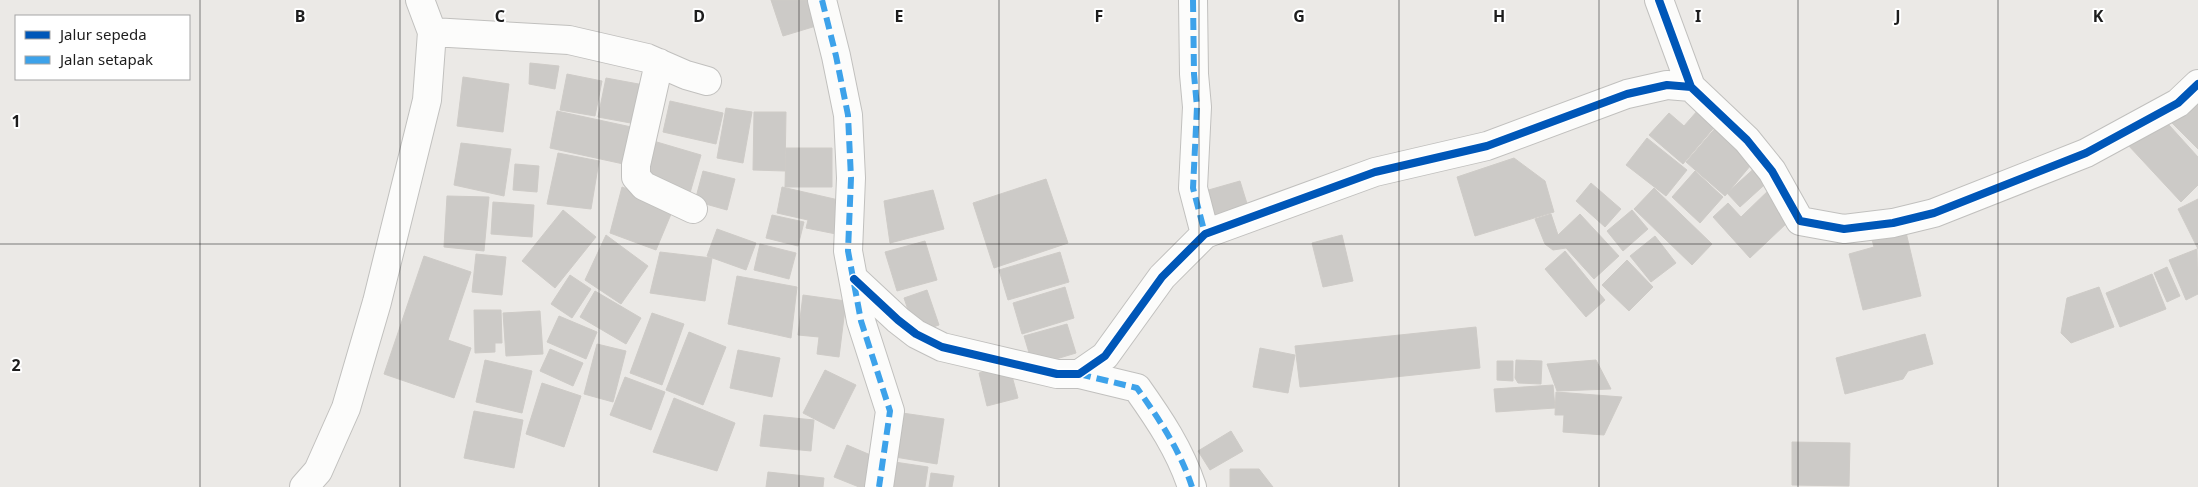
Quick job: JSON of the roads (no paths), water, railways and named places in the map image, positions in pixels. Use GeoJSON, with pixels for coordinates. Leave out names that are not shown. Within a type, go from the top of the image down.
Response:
{"type":"FeatureCollection","features":[{"type":"Feature","properties":{"kind":"street"},"geometry":{"type":"LineString","coordinates":[[304,487],[318,471],[346,408],[368,337],[427,100],[432,32],[420,0]]}},
{"type":"Feature","properties":{"kind":"street"},"geometry":{"type":"LineString","coordinates":[[822,0],[848,116],[851,178],[848,251],[862,321],[890,410],[879,487]]}},
{"type":"Feature","properties":{"kind":"street"},"geometry":{"type":"LineString","coordinates":[[1193,0],[1194,74],[1197,107],[1193,188],[1205,234]]}},
{"type":"Feature","properties":{"kind":"street"},"geometry":{"type":"LineString","coordinates":[[1660,0],[1691,87],[1747,140],[1772,171],[1800,221],[1844,230],[1893,223],[1934,213],[2086,153],[2178,103],[2198,84]]}},
{"type":"Feature","properties":{"kind":"street"},"geometry":{"type":"LineString","coordinates":[[432,32],[569,40],[647,58],[686,75],[707,80]]}},
{"type":"Feature","properties":{"kind":"street"},"geometry":{"type":"LineString","coordinates":[[659,63],[636,165],[636,177],[644,186],[694,209]]}},
{"type":"Feature","properties":{"kind":"street"},"geometry":{"type":"LineString","coordinates":[[1079,374],[1105,356],[1162,277],[1205,234],[1375,172],[1487,146],[1627,94],[1667,86],[1691,87]]}},
{"type":"Feature","properties":{"kind":"street"},"geometry":{"type":"LineString","coordinates":[[854,279],[916,334],[942,347],[1057,374],[1079,374],[1137,388],[1164,426],[1187,470],[1192,487]]}}]}
